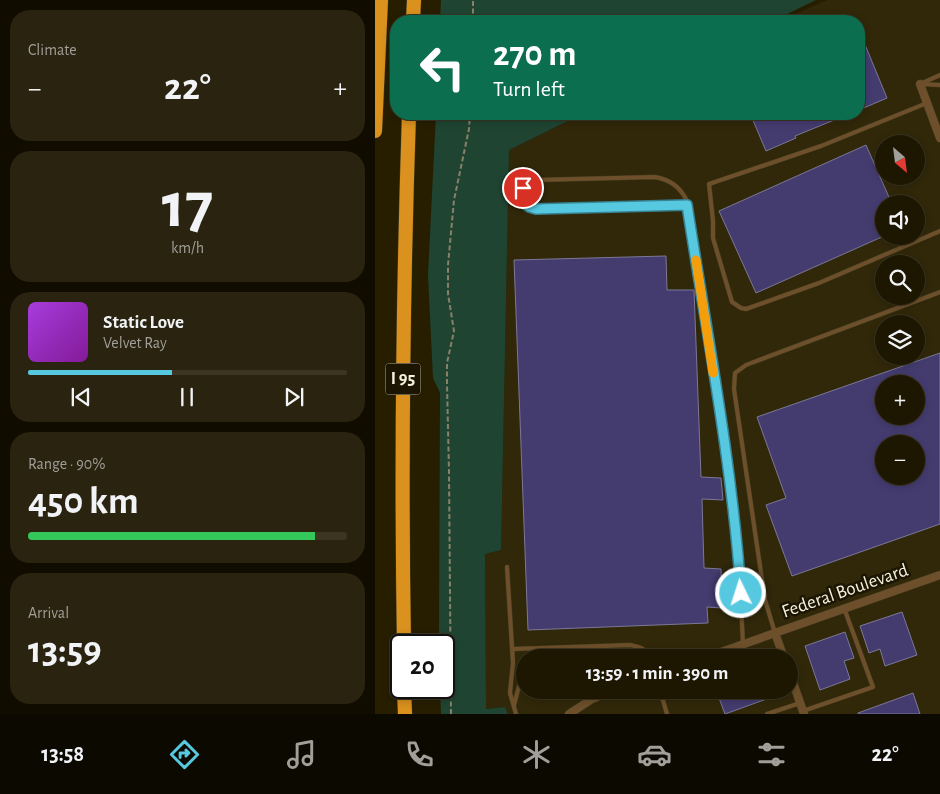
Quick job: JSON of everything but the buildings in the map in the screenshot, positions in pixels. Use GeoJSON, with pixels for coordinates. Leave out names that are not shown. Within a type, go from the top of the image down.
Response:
{"type":"FeatureCollection","features":[{"type":"Feature","properties":{"kind":"highway"},"geometry":{"type":"LineString","coordinates":[[375,131],[381,0]]}},
{"type":"Feature","properties":{"kind":"highway"},"geometry":{"type":"LineString","coordinates":[[413,15],[414,0]]}},
{"type":"Feature","properties":{"kind":"highway","name":"I 95"},"geometry":{"type":"LineString","coordinates":[[404,634],[403,355],[409,120]]}},
{"type":"Feature","properties":{"kind":"highway"},"geometry":{"type":"LineString","coordinates":[[404,699],[405,714]]}},
{"type":"Feature","properties":{"kind":"street"},"geometry":{"type":"LineString","coordinates":[[920,84],[940,138]]}},
{"type":"Feature","properties":{"kind":"street","name":"Federal Boulevard"},"geometry":{"type":"LineString","coordinates":[[729,649],[939,577]]}},
{"type":"Feature","properties":{"kind":"street"},"geometry":{"type":"LineString","coordinates":[[775,633],[781,649]]}},
{"type":"Feature","properties":{"kind":"street"},"geometry":{"type":"LineString","coordinates":[[798,697],[804,713]]}},
{"type":"Feature","properties":{"kind":"street"},"geometry":{"type":"LineString","coordinates":[[569,714],[591,699]]}},
{"type":"Feature","properties":{"kind":"lane"},"geometry":{"type":"LineString","coordinates":[[920,84],[940,75]]}},
{"type":"Feature","properties":{"kind":"lane"},"geometry":{"type":"LineString","coordinates":[[920,84],[940,85]]}},
{"type":"Feature","properties":{"kind":"lane"},"geometry":{"type":"LineString","coordinates":[[927,103],[821,146],[709,184],[713,238],[732,302],[746,309],[819,283],[940,231]]}},
{"type":"Feature","properties":{"kind":"lane"},"geometry":{"type":"LineString","coordinates":[[687,205],[536,209],[525,204],[523,188],[526,184],[535,180],[655,177],[665,179],[674,184],[687,199],[723,436],[736,540],[743,644]]}},
{"type":"Feature","properties":{"kind":"lane"},"geometry":{"type":"LineString","coordinates":[[775,633],[765,600],[734,389],[735,372],[746,364],[940,292]]}},
{"type":"Feature","properties":{"kind":"lane"},"geometry":{"type":"LineString","coordinates":[[507,567],[513,649],[510,693],[516,714]]}},
{"type":"Feature","properties":{"kind":"lane"},"geometry":{"type":"LineString","coordinates":[[804,713],[873,687],[844,608]]}},
{"type":"Feature","properties":{"kind":"lane"},"geometry":{"type":"LineString","coordinates":[[513,649],[630,645],[643,649]]}},
{"type":"Feature","properties":{"kind":"lane"},"geometry":{"type":"LineString","coordinates":[[604,649],[609,646]]}},
{"type":"Feature","properties":{"kind":"lane"},"geometry":{"type":"LineString","coordinates":[[514,708],[516,699]]}},
{"type":"Feature","properties":{"kind":"lane"},"geometry":{"type":"LineString","coordinates":[[663,699],[667,714]]}},
{"type":"Feature","properties":{"kind":"lane"},"geometry":{"type":"LineString","coordinates":[[767,714],[800,703]]}},
{"type":"Feature","properties":{"kind":"path"},"geometry":{"type":"LineString","coordinates":[[473,0],[473,15]]}},
{"type":"Feature","properties":{"kind":"path"},"geometry":{"type":"LineString","coordinates":[[451,714],[447,364],[454,332],[448,294],[448,265],[454,200],[470,120]]}},
{"type":"Feature","properties":{"kind":"shaded area"},"geometry":{"type":"Polygon","coordinates":[[[827,0],[940,0],[940,714],[508,714],[505,707],[486,709],[485,554],[501,550],[509,150],[570,120],[865,120],[865,15],[793,15],[827,0]]]}},
{"type":"Feature","properties":{"kind":"green space"},"geometry":{"type":"Polygon","coordinates":[[[441,0],[816,0],[785,15],[440,15],[441,0]]]}},
{"type":"Feature","properties":{"kind":"green space"},"geometry":{"type":"Polygon","coordinates":[[[436,120],[570,120],[509,150],[501,550],[485,554],[486,709],[505,707],[508,714],[441,714],[440,699],[455,699],[455,634],[439,634],[440,393],[433,378],[428,275],[436,120]]]}},
{"type":"Feature","properties":{"kind":"slow traffic"},"geometry":{"type":"LineString","coordinates":[[696,260],[713,373]]}},
{"type":"Feature","properties":{"kind":"route"},"geometry":{"type":"LineString","coordinates":[[523,188],[525,204],[536,209],[687,205],[723,436],[739,557],[741,593]]}}]}
